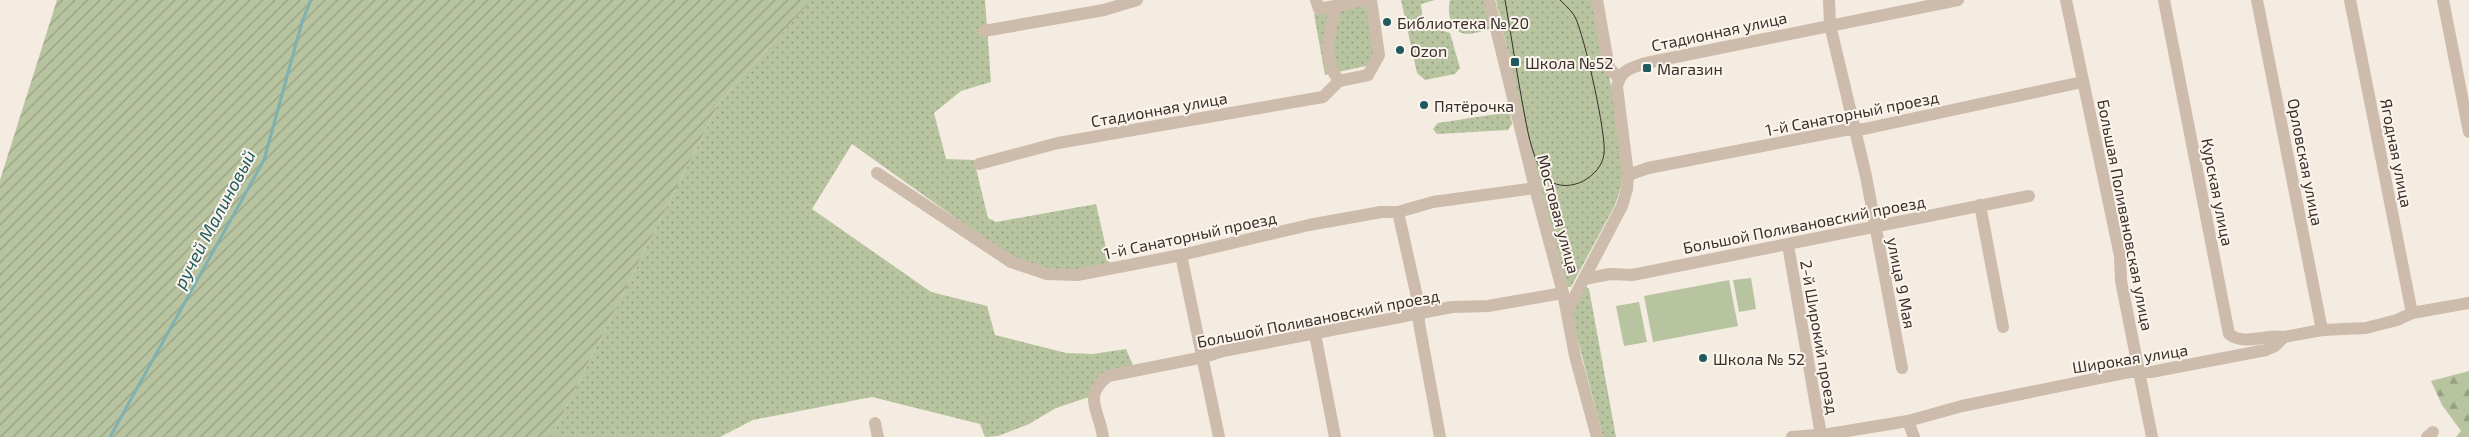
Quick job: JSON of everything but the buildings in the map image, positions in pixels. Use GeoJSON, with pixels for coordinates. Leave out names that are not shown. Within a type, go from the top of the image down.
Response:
{"type":"FeatureCollection","features":[{"type":"Feature","properties":{"kind":"street"},"geometry":{"type":"LineString","coordinates":[[984,31],[1104,10],[1137,0]]}},
{"type":"Feature","properties":{"kind":"street"},"geometry":{"type":"LineString","coordinates":[[1317,4],[1337,5],[1364,0]]}},
{"type":"Feature","properties":{"kind":"street"},"geometry":{"type":"LineString","coordinates":[[1337,5],[1328,33],[1327,48],[1330,69],[1339,81],[1368,75],[1380,55],[1371,0]]}},
{"type":"Feature","properties":{"kind":"street","name":"Мостовая улица"},"geometry":{"type":"LineString","coordinates":[[1489,0],[1534,188],[1563,293],[1576,356],[1597,437]]}},
{"type":"Feature","properties":{"kind":"street"},"geometry":{"type":"LineString","coordinates":[[1566,310],[1622,206],[1627,189],[1628,175],[1618,82],[1609,68],[1597,0]]}},
{"type":"Feature","properties":{"kind":"street","name":"улица 9 Мая"},"geometry":{"type":"LineString","coordinates":[[1829,0],[1830,25],[1875,227],[1902,368]]}},
{"type":"Feature","properties":{"kind":"street","name":"Стадионная улица"},"geometry":{"type":"LineString","coordinates":[[1618,82],[1625,70],[1646,63],[1958,0]]}},
{"type":"Feature","properties":{"kind":"street","name":"Большая Поливановская улица"},"geometry":{"type":"LineString","coordinates":[[2066,0],[2120,256],[2121,281],[2141,373],[2152,437]]}},
{"type":"Feature","properties":{"kind":"street","name":"Курская улица"},"geometry":{"type":"LineString","coordinates":[[2164,0],[2229,334],[2237,339],[2271,335],[2284,337]]}},
{"type":"Feature","properties":{"kind":"street","name":"Орловская улица"},"geometry":{"type":"LineString","coordinates":[[2257,0],[2322,330]]}},
{"type":"Feature","properties":{"kind":"street","name":"Ягодная улица"},"geometry":{"type":"LineString","coordinates":[[2350,0],[2412,313]]}},
{"type":"Feature","properties":{"kind":"street"},"geometry":{"type":"LineString","coordinates":[[2443,0],[2469,132]]}},
{"type":"Feature","properties":{"kind":"street","name":"Стадионная улица"},"geometry":{"type":"LineString","coordinates":[[979,164],[1058,143],[1323,98],[1339,81]]}},
{"type":"Feature","properties":{"kind":"street","name":"1-й Санаторный проезд"},"geometry":{"type":"LineString","coordinates":[[1628,175],[1658,167],[1854,130],[2082,82]]}},
{"type":"Feature","properties":{"kind":"street","name":"1-й Санаторный проезд"},"geometry":{"type":"LineString","coordinates":[[876,173],[1011,262],[1048,274],[1077,275],[1182,255],[1308,225],[1381,212],[1398,212],[1433,202],[1534,188]]}},
{"type":"Feature","properties":{"kind":"street","name":"Большой Поливановский проезд"},"geometry":{"type":"LineString","coordinates":[[1584,279],[1610,274],[1632,275],[2029,196]]}},
{"type":"Feature","properties":{"kind":"street"},"geometry":{"type":"LineString","coordinates":[[1980,205],[2003,327]]}},
{"type":"Feature","properties":{"kind":"street"},"geometry":{"type":"LineString","coordinates":[[1398,212],[1419,314],[1440,437]]}},
{"type":"Feature","properties":{"kind":"street","name":"2-й Широкий проезд"},"geometry":{"type":"LineString","coordinates":[[1788,244],[1820,435]]}},
{"type":"Feature","properties":{"kind":"street"},"geometry":{"type":"LineString","coordinates":[[1182,255],[1219,437]]}},
{"type":"Feature","properties":{"kind":"street","name":"Большой Поливановский проезд"},"geometry":{"type":"LineString","coordinates":[[1103,437],[1092,399],[1097,385],[1108,376],[1204,357],[1224,351],[1419,314],[1452,308],[1488,306],[1563,293]]}},
{"type":"Feature","properties":{"kind":"street","name":"Широкая улица"},"geometry":{"type":"LineString","coordinates":[[1792,437],[1820,435],[1908,421],[1962,406],[2129,372],[2141,373],[2266,350],[2275,346],[2284,337],[2322,330],[2366,328],[2398,320],[2412,313],[2469,303]]}},
{"type":"Feature","properties":{"kind":"street"},"geometry":{"type":"LineString","coordinates":[[1315,334],[1335,437]]}},
{"type":"Feature","properties":{"kind":"street"},"geometry":{"type":"LineString","coordinates":[[1908,421],[1914,437]]}},
{"type":"Feature","properties":{"kind":"street"},"geometry":{"type":"LineString","coordinates":[[875,423],[878,437]]}},
{"type":"Feature","properties":{"kind":"green space"},"geometry":{"type":"Polygon","coordinates":[[[57,0],[812,0],[720,101],[551,437],[0,437],[0,180],[57,0]]]}},
{"type":"Feature","properties":{"kind":"green space"},"geometry":{"type":"Polygon","coordinates":[[[812,0],[985,0],[991,82],[961,91],[934,113],[946,159],[974,160],[988,218],[996,222],[1096,204],[1110,265],[1077,270],[1048,271],[1016,261],[852,144],[812,209],[931,292],[987,306],[995,335],[1066,353],[1093,354],[1126,349],[1135,370],[1108,375],[1092,396],[1056,408],[1029,424],[998,436],[985,437],[980,424],[872,397],[753,420],[720,437],[551,437],[720,101],[812,0]]]}},
{"type":"Feature","properties":{"kind":"green space"},"geometry":{"type":"Polygon","coordinates":[[[1401,0],[1435,0],[1421,4],[1424,30],[1441,30],[1450,33],[1460,68],[1455,74],[1425,80],[1417,73],[1401,0]]]}},
{"type":"Feature","properties":{"kind":"green space"},"geometry":{"type":"Polygon","coordinates":[[[1450,0],[1485,0],[1491,29],[1467,34],[1461,33],[1451,22],[1450,0]]]}},
{"type":"Feature","properties":{"kind":"green space"},"geometry":{"type":"Polygon","coordinates":[[[1496,0],[1596,0],[1616,115],[1623,170],[1621,187],[1615,205],[1571,287],[1567,287],[1524,123],[1496,0]]]}},
{"type":"Feature","properties":{"kind":"green space"},"geometry":{"type":"Polygon","coordinates":[[[1366,3],[1376,56],[1370,65],[1325,75],[1314,14],[1366,3]]]}},
{"type":"Feature","properties":{"kind":"green space"},"geometry":{"type":"Polygon","coordinates":[[[1510,112],[1512,124],[1508,130],[1437,134],[1433,129],[1438,123],[1510,112]]]}},
{"type":"Feature","properties":{"kind":"green space"},"geometry":{"type":"Polygon","coordinates":[[[1751,278],[1756,309],[1739,312],[1733,280],[1751,278]]]}},
{"type":"Feature","properties":{"kind":"green space"},"geometry":{"type":"Polygon","coordinates":[[[1729,280],[1738,326],[1653,342],[1644,296],[1729,280]]]}},
{"type":"Feature","properties":{"kind":"green space"},"geometry":{"type":"Polygon","coordinates":[[[1585,286],[1589,289],[1616,437],[1603,437],[1572,317],[1574,308],[1585,286]]]}},
{"type":"Feature","properties":{"kind":"green space"},"geometry":{"type":"Polygon","coordinates":[[[1639,302],[1647,342],[1624,346],[1616,306],[1639,302]]]}},
{"type":"Feature","properties":{"kind":"green space"},"geometry":{"type":"Polygon","coordinates":[[[2469,371],[2469,437],[2456,437],[2461,431],[2442,405],[2431,381],[2469,371]]]}},
{"type":"Feature","properties":{"kind":"waterway","name":"ручей Малиновый"},"geometry":{"type":"LineString","coordinates":[[110,437],[264,160],[302,22],[311,0]]}},
{"type":"Feature","properties":{"kind":"tram line"},"geometry":{"type":"LineString","coordinates":[[1505,0],[1532,149],[1538,164],[1548,180],[1565,186],[1583,181],[1597,170],[1602,162],[1604,144],[1594,85],[1584,43],[1574,15],[1560,0]]}},
{"type":"Feature","properties":{"kind":"place","name":"Библиотека № 20"},"geometry":{"type":"Point","coordinates":[1387,22]}},
{"type":"Feature","properties":{"kind":"place","name":"Ozon"},"geometry":{"type":"Point","coordinates":[1400,50]}},
{"type":"Feature","properties":{"kind":"place","name":"Школа №52"},"geometry":{"type":"Point","coordinates":[1515,62]}},
{"type":"Feature","properties":{"kind":"place","name":"Магазин"},"geometry":{"type":"Point","coordinates":[1647,68]}},
{"type":"Feature","properties":{"kind":"place","name":"Пятёрочка"},"geometry":{"type":"Point","coordinates":[1424,105]}},
{"type":"Feature","properties":{"kind":"place","name":"Школа № 52"},"geometry":{"type":"Point","coordinates":[1703,358]}}]}
